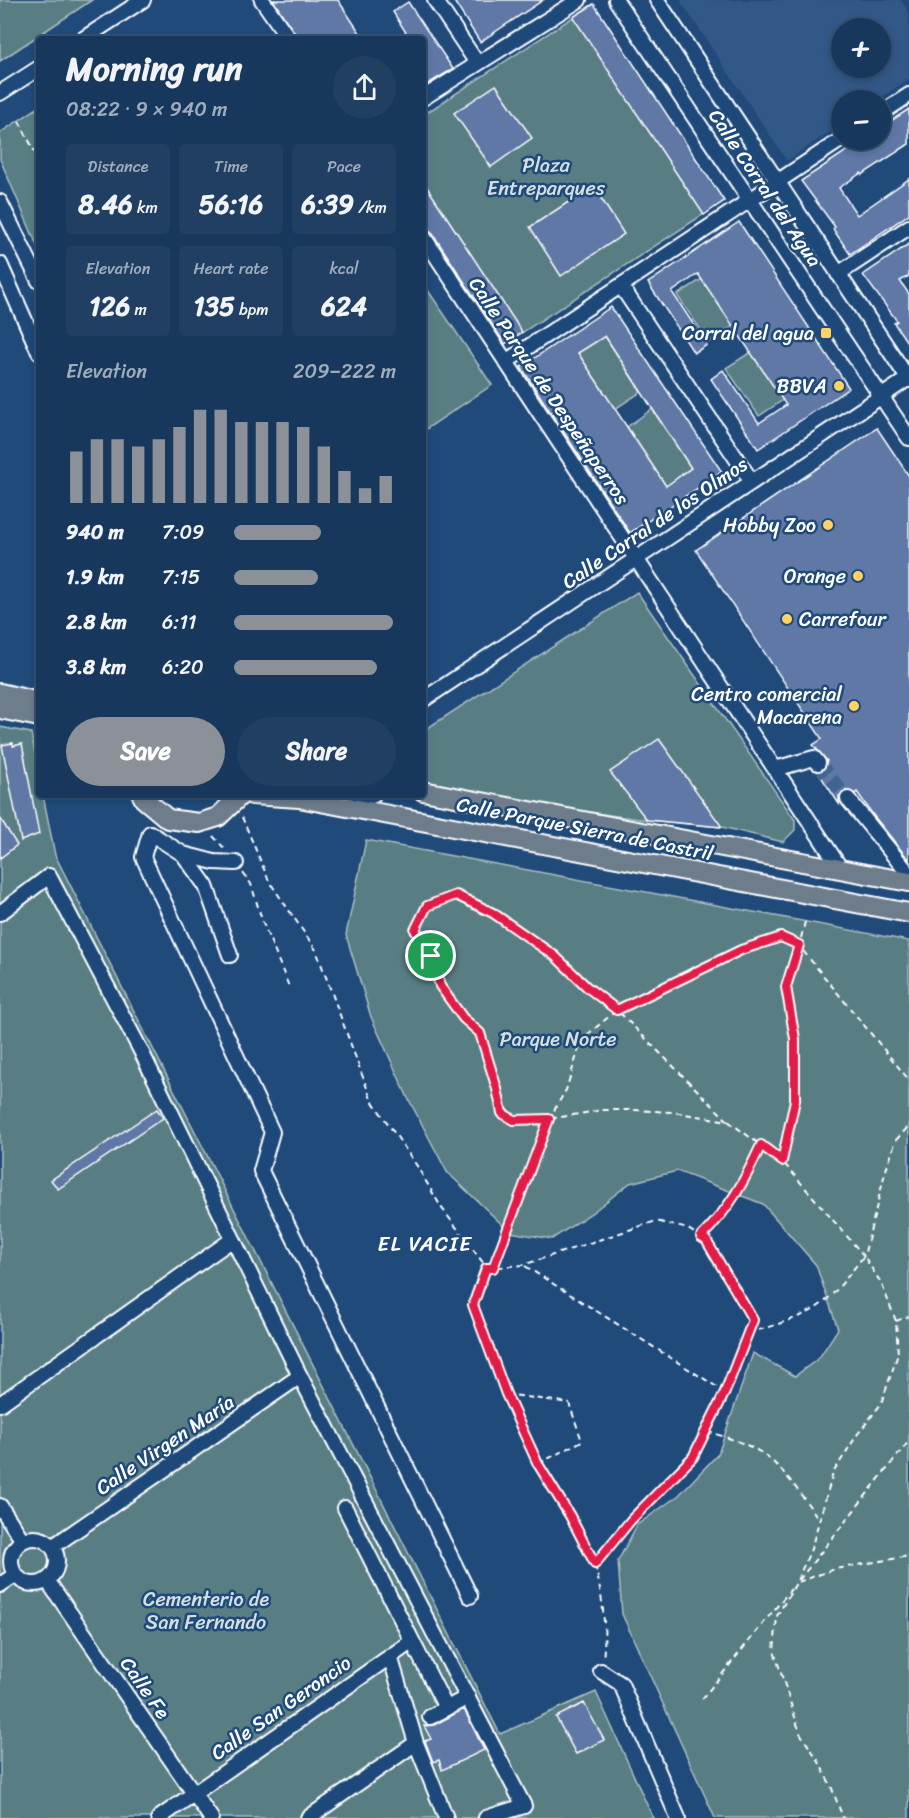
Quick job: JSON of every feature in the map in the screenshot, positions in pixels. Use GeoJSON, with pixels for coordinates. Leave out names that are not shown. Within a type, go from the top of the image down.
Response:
{"type":"FeatureCollection","features":[{"type":"Feature","properties":{"kind":"main road"},"geometry":{"type":"LineString","coordinates":[[0,693],[36,701]]}},
{"type":"Feature","properties":{"kind":"main road"},"geometry":{"type":"LineString","coordinates":[[0,709],[36,716]]}},
{"type":"Feature","properties":{"kind":"main road","name":"Calle Parque Sierra de Castril"},"geometry":{"type":"LineString","coordinates":[[426,792],[909,882]]}},
{"type":"Feature","properties":{"kind":"main road"},"geometry":{"type":"LineString","coordinates":[[144,798],[168,819],[199,823],[218,817],[242,798]]}},
{"type":"Feature","properties":{"kind":"main road","name":"Calle Parque Sierra de Castril"},"geometry":{"type":"LineString","coordinates":[[299,798],[909,913]]}},
{"type":"Feature","properties":{"kind":"street"},"geometry":{"type":"LineString","coordinates":[[88,36],[143,0]]}},
{"type":"Feature","properties":{"kind":"street"},"geometry":{"type":"LineString","coordinates":[[262,0],[287,36]]}},
{"type":"Feature","properties":{"kind":"street"},"geometry":{"type":"LineString","coordinates":[[435,0],[477,63]]}},
{"type":"Feature","properties":{"kind":"street"},"geometry":{"type":"LineString","coordinates":[[426,96],[579,0]]}},
{"type":"Feature","properties":{"kind":"street","name":"Calle Corral del Agua"},"geometry":{"type":"LineString","coordinates":[[616,0],[909,438]]}},
{"type":"Feature","properties":{"kind":"street","name":"Calle Corral del Agua"},"geometry":{"type":"LineString","coordinates":[[657,0],[909,379]]}},
{"type":"Feature","properties":{"kind":"street"},"geometry":{"type":"LineString","coordinates":[[0,93],[36,70]]}},
{"type":"Feature","properties":{"kind":"street"},"geometry":{"type":"LineString","coordinates":[[891,107],[909,95]]}},
{"type":"Feature","properties":{"kind":"street"},"geometry":{"type":"LineString","coordinates":[[507,361],[831,147]]}},
{"type":"Feature","properties":{"kind":"street"},"geometry":{"type":"LineString","coordinates":[[0,202],[36,275]]}},
{"type":"Feature","properties":{"kind":"street"},"geometry":{"type":"LineString","coordinates":[[838,274],[909,227]]}},
{"type":"Feature","properties":{"kind":"street","name":"Calle Parque de Despeñaperros"},"geometry":{"type":"LineString","coordinates":[[426,240],[841,869]]}},
{"type":"Feature","properties":{"kind":"street"},"geometry":{"type":"LineString","coordinates":[[0,264],[36,345]]}},
{"type":"Feature","properties":{"kind":"street"},"geometry":{"type":"LineString","coordinates":[[621,286],[752,482]]}},
{"type":"Feature","properties":{"kind":"street","name":"Calle Corral de los Olmos"},"geometry":{"type":"LineString","coordinates":[[426,698],[909,379]]}},
{"type":"Feature","properties":{"kind":"street"},"geometry":{"type":"LineString","coordinates":[[775,769],[814,758],[818,763]]}},
{"type":"Feature","properties":{"kind":"street"},"geometry":{"type":"LineString","coordinates":[[337,806],[356,804],[367,798]]}},
{"type":"Feature","properties":{"kind":"street"},"geometry":{"type":"LineString","coordinates":[[848,799],[909,874]]}},
{"type":"Feature","properties":{"kind":"street"},"geometry":{"type":"LineString","coordinates":[[236,863],[214,862],[183,854],[150,833],[143,857],[272,1132],[261,1171],[470,1596]]}},
{"type":"Feature","properties":{"kind":"street"},"geometry":{"type":"LineString","coordinates":[[183,854],[206,886],[230,955]]}},
{"type":"Feature","properties":{"kind":"street"},"geometry":{"type":"LineString","coordinates":[[0,913],[49,876],[140,1049],[300,1376],[524,1806],[486,1818]]}},
{"type":"Feature","properties":{"kind":"street"},"geometry":{"type":"LineString","coordinates":[[0,1404],[233,1239]]}},
{"type":"Feature","properties":{"kind":"street","name":"Calle Virgen María"},"geometry":{"type":"LineString","coordinates":[[52,1546],[300,1376]]}},
{"type":"Feature","properties":{"kind":"street"},"geometry":{"type":"LineString","coordinates":[[0,1506],[23,1541]]}},
{"type":"Feature","properties":{"kind":"street"},"geometry":{"type":"LineString","coordinates":[[345,1508],[446,1708]]}},
{"type":"Feature","properties":{"kind":"street"},"geometry":{"type":"LineString","coordinates":[[42,1539],[52,1546],[56,1564],[55,1570],[47,1580],[35,1584],[15,1575],[11,1561],[12,1555],[14,1549],[23,1541],[42,1539]]}},
{"type":"Feature","properties":{"kind":"street"},"geometry":{"type":"LineString","coordinates":[[0,1585],[15,1575]]}},
{"type":"Feature","properties":{"kind":"street","name":"Calle Fe"},"geometry":{"type":"LineString","coordinates":[[47,1580],[211,1818]]}},
{"type":"Feature","properties":{"kind":"street","name":"Calle San Geroncio"},"geometry":{"type":"LineString","coordinates":[[159,1818],[411,1642]]}},
{"type":"Feature","properties":{"kind":"street"},"geometry":{"type":"LineString","coordinates":[[390,1656],[416,1743],[446,1818]]}},
{"type":"Feature","properties":{"kind":"street"},"geometry":{"type":"LineString","coordinates":[[601,1671],[621,1684],[678,1818]]}},
{"type":"Feature","properties":{"kind":"street"},"geometry":{"type":"LineString","coordinates":[[430,1717],[468,1697]]}},
{"type":"Feature","properties":{"kind":"street"},"geometry":{"type":"LineString","coordinates":[[308,1818],[416,1743]]}},
{"type":"Feature","properties":{"kind":"path"},"geometry":{"type":"LineString","coordinates":[[19,120],[36,154]]}},
{"type":"Feature","properties":{"kind":"path"},"geometry":{"type":"LineString","coordinates":[[243,798],[253,847],[269,881],[316,950],[371,1099],[417,1166],[441,1207],[486,1268]]}},
{"type":"Feature","properties":{"kind":"path"},"geometry":{"type":"LineString","coordinates":[[199,823],[224,847],[251,884],[263,923],[290,989]]}},
{"type":"Feature","properties":{"kind":"path"},"geometry":{"type":"LineString","coordinates":[[728,1120],[673,1112],[633,1110],[602,1110],[549,1119],[514,1120],[502,1113],[480,1033],[463,1018],[440,986],[431,956],[415,930],[427,906],[456,895],[493,913],[555,956],[587,987],[617,1010],[728,1120],[782,1161],[864,1256],[882,1285],[896,1322],[898,1354],[881,1404],[856,1436],[833,1473],[810,1549],[796,1583],[777,1616],[774,1651],[800,1733],[827,1777],[843,1818]]}},
{"type":"Feature","properties":{"kind":"path"},"geometry":{"type":"LineString","coordinates":[[782,1161],[795,1100],[795,1039],[786,987],[805,922]]}},
{"type":"Feature","properties":{"kind":"path"},"geometry":{"type":"LineString","coordinates":[[493,1268],[549,1119],[566,1090],[582,1040],[617,1010],[741,950],[781,937],[799,945],[909,1080]]}},
{"type":"Feature","properties":{"kind":"path"},"geometry":{"type":"LineString","coordinates":[[748,1333],[812,1310],[836,1290],[864,1256],[885,1173],[896,1140],[909,1126]]}},
{"type":"Feature","properties":{"kind":"path"},"geometry":{"type":"LineString","coordinates":[[701,1237],[719,1219],[741,1188],[761,1145]]}},
{"type":"Feature","properties":{"kind":"path"},"geometry":{"type":"LineString","coordinates":[[486,1268],[524,1265],[657,1221],[688,1229],[706,1240],[753,1320],[725,1392],[693,1457],[631,1520],[595,1564]]}},
{"type":"Feature","properties":{"kind":"path"},"geometry":{"type":"LineString","coordinates":[[524,1265],[725,1392]]}},
{"type":"Feature","properties":{"kind":"path"},"geometry":{"type":"LineString","coordinates":[[486,1268],[473,1305],[506,1394],[538,1464],[570,1516],[595,1564],[602,1594],[606,1636],[601,1671]]}},
{"type":"Feature","properties":{"kind":"path"},"geometry":{"type":"LineString","coordinates":[[896,1322],[909,1316]]}},
{"type":"Feature","properties":{"kind":"path"},"geometry":{"type":"LineString","coordinates":[[506,1394],[569,1403],[582,1441],[538,1464]]}},
{"type":"Feature","properties":{"kind":"path"},"geometry":{"type":"LineString","coordinates":[[706,1431],[761,1453],[782,1472],[819,1519]]}},
{"type":"Feature","properties":{"kind":"path"},"geometry":{"type":"LineString","coordinates":[[702,1699],[909,1441]]}},
{"type":"Feature","properties":{"kind":"path"},"geometry":{"type":"LineString","coordinates":[[796,1583],[835,1569],[909,1556]]}},
{"type":"Feature","properties":{"kind":"shaded area"},"geometry":{"type":"Polygon","coordinates":[[[680,0],[901,0],[909,13],[909,79],[891,91],[831,90],[831,131],[787,161],[680,0]]]}},
{"type":"Feature","properties":{"kind":"green space"},"geometry":{"type":"Polygon","coordinates":[[[0,0],[92,0],[36,36],[0,61],[0,0]]]}},
{"type":"Feature","properties":{"kind":"green space","name":"Plaza Entreparques"},"geometry":{"type":"Polygon","coordinates":[[[593,4],[724,201],[500,347],[426,236],[426,113],[593,4]]]}},
{"type":"Feature","properties":{"kind":"green space"},"geometry":{"type":"Polygon","coordinates":[[[36,109],[36,243],[0,159],[0,133],[36,109]]]}},
{"type":"Feature","properties":{"kind":"green space"},"geometry":{"type":"Polygon","coordinates":[[[702,279],[733,326],[709,342],[677,295],[702,279]]]}},
{"type":"Feature","properties":{"kind":"green space"},"geometry":{"type":"Polygon","coordinates":[[[426,287],[492,385],[426,429],[426,287]]]}},
{"type":"Feature","properties":{"kind":"green space"},"geometry":{"type":"Polygon","coordinates":[[[605,336],[641,392],[615,409],[572,345],[605,336]]]}},
{"type":"Feature","properties":{"kind":"green space"},"geometry":{"type":"Polygon","coordinates":[[[751,352],[783,400],[759,416],[726,368],[751,352]]]}},
{"type":"Feature","properties":{"kind":"green space"},"geometry":{"type":"Polygon","coordinates":[[[652,409],[691,468],[677,478],[680,485],[671,494],[627,427],[652,409]]]}},
{"type":"Feature","properties":{"kind":"green space"},"geometry":{"type":"Polygon","coordinates":[[[637,592],[795,820],[795,830],[783,842],[722,827],[647,820],[426,790],[426,729],[637,592]]]}},
{"type":"Feature","properties":{"kind":"green space","name":"Cementerio de San Fernando"},"geometry":{"type":"Polygon","coordinates":[[[0,727],[31,733],[36,759],[36,798],[44,798],[55,855],[500,1734],[596,1692],[653,1818],[0,1818],[0,727]]]}},
{"type":"Feature","properties":{"kind":"green space","name":"Parque Norte"},"geometry":{"type":"Polygon","coordinates":[[[366,840],[909,941],[909,1818],[715,1818],[622,1614],[618,1561],[637,1525],[679,1495],[718,1454],[753,1353],[795,1376],[819,1358],[838,1329],[816,1265],[763,1204],[677,1171],[630,1183],[593,1212],[552,1239],[510,1232],[447,1172],[408,1098],[371,1017],[346,935],[366,840]]]}},
{"type":"Feature","properties":{"kind":"building"},"geometry":{"type":"Polygon","coordinates":[[[273,0],[338,0],[362,36],[296,36],[273,0]]]}},
{"type":"Feature","properties":{"kind":"building"},"geometry":{"type":"Polygon","coordinates":[[[453,0],[543,0],[480,42],[453,0]]]}},
{"type":"Feature","properties":{"kind":"building"},"geometry":{"type":"Polygon","coordinates":[[[408,2],[453,69],[426,85],[426,36],[408,36],[393,12],[408,2]]]}},
{"type":"Feature","properties":{"kind":"building"},"geometry":{"type":"Polygon","coordinates":[[[594,4],[724,201],[704,215],[573,17],[594,4]]]}},
{"type":"Feature","properties":{"kind":"building"},"geometry":{"type":"Polygon","coordinates":[[[496,85],[532,138],[491,167],[454,113],[496,85]]]}},
{"type":"Feature","properties":{"kind":"building"},"geometry":{"type":"Polygon","coordinates":[[[909,109],[909,144],[839,188],[857,215],[909,179],[909,214],[850,254],[833,229],[835,227],[801,181],[848,150],[891,150],[891,121],[909,109]]]}},
{"type":"Feature","properties":{"kind":"building"},"geometry":{"type":"Polygon","coordinates":[[[426,186],[522,332],[505,344],[431,231],[426,228],[426,186]]]}},
{"type":"Feature","properties":{"kind":"building"},"geometry":{"type":"Polygon","coordinates":[[[593,186],[624,234],[561,276],[530,227],[593,186]]]}},
{"type":"Feature","properties":{"kind":"building"},"geometry":{"type":"Polygon","coordinates":[[[739,222],[849,388],[758,449],[711,379],[723,370],[759,423],[786,405],[698,274],[672,292],[707,345],[694,353],[648,283],[739,222]]]}},
{"type":"Feature","properties":{"kind":"building"},"geometry":{"type":"Polygon","coordinates":[[[909,244],[909,276],[900,281],[909,294],[909,345],[894,323],[897,321],[863,275],[909,244]]]}},
{"type":"Feature","properties":{"kind":"building"},"geometry":{"type":"Polygon","coordinates":[[[611,307],[722,472],[630,533],[521,367],[611,307]],[[605,336],[578,353],[666,486],[691,468],[605,336]]]}},
{"type":"Feature","properties":{"kind":"building","name":"Centro comercial Macarena"},"geometry":{"type":"Polygon","coordinates":[[[877,428],[909,476],[909,860],[857,792],[855,794],[847,790],[843,792],[839,796],[839,804],[818,772],[824,770],[827,761],[813,745],[822,739],[696,550],[877,428]]]}},
{"type":"Feature","properties":{"kind":"building"},"geometry":{"type":"Polygon","coordinates":[[[659,739],[722,827],[647,820],[610,772],[659,739]]]}},
{"type":"Feature","properties":{"kind":"building"},"geometry":{"type":"Polygon","coordinates":[[[13,743],[13,746],[22,744],[39,834],[21,841],[2,745],[13,743]]]}},
{"type":"Feature","properties":{"kind":"building"},"geometry":{"type":"Polygon","coordinates":[[[0,818],[17,845],[0,858],[0,818]]]}},
{"type":"Feature","properties":{"kind":"building"},"geometry":{"type":"Polygon","coordinates":[[[157,1109],[163,1118],[58,1189],[51,1180],[157,1109]]]}},
{"type":"Feature","properties":{"kind":"building"},"geometry":{"type":"Polygon","coordinates":[[[584,1703],[604,1740],[576,1754],[556,1717],[584,1703]]]}},
{"type":"Feature","properties":{"kind":"building"},"geometry":{"type":"Polygon","coordinates":[[[464,1709],[484,1750],[442,1770],[439,1760],[433,1762],[425,1741],[431,1739],[424,1726],[434,1725],[464,1709]]]}},
{"type":"Feature","properties":{"kind":"tunnel"},"geometry":{"type":"LineString","coordinates":[[818,763],[848,799]]}},
{"type":"Feature","properties":{"kind":"place","name":"Corral del agua"},"geometry":{"type":"Point","coordinates":[826,333]}},
{"type":"Feature","properties":{"kind":"place","name":"BBVA"},"geometry":{"type":"Point","coordinates":[839,386]}},
{"type":"Feature","properties":{"kind":"place","name":"Hobby Zoo"},"geometry":{"type":"Point","coordinates":[828,525]}},
{"type":"Feature","properties":{"kind":"place","name":"Orange"},"geometry":{"type":"Point","coordinates":[858,576]}},
{"type":"Feature","properties":{"kind":"place","name":"Carrefour"},"geometry":{"type":"Point","coordinates":[787,619]}},
{"type":"Feature","properties":{"kind":"place","name":"Centro comercial Macarena"},"geometry":{"type":"Point","coordinates":[854,706]}},
{"type":"Feature","properties":{"kind":"district","name":"EL VACIE"},"geometry":{"type":"Point","coordinates":[425,1244]}},
{"type":"Feature","properties":{"kind":"route"},"geometry":{"type":"LineString","coordinates":[[456,895],[493,913],[555,956],[587,987],[617,1010],[741,950],[781,937],[799,945],[786,987],[795,1039],[795,1100],[782,1161],[761,1145],[741,1188],[719,1219],[701,1237],[706,1240],[753,1320],[725,1392],[693,1457],[631,1520],[595,1564],[570,1516],[538,1464],[506,1394],[473,1305],[486,1268],[493,1268],[549,1119],[514,1120],[502,1113],[480,1033],[463,1018],[440,986],[431,956],[415,930],[427,906],[456,895]]}}]}
